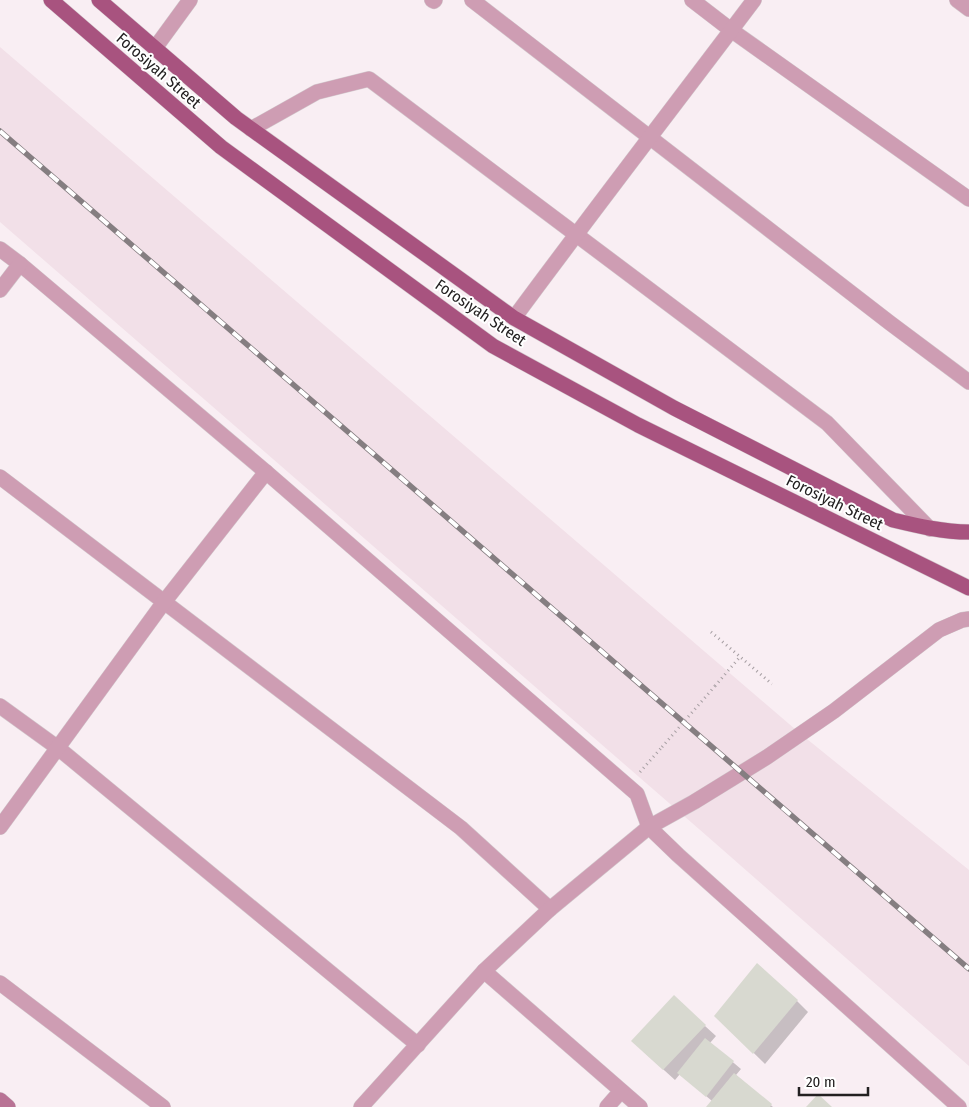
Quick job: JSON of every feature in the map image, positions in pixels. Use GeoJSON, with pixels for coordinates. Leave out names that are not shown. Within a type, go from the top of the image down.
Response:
{"type":"FeatureCollection","features":[{"type":"Feature","properties":{"kind":"main road","name":"Forosiyah Street"},"geometry":{"type":"LineString","coordinates":[[51,0],[221,147],[494,346],[638,425],[969,588]]}},
{"type":"Feature","properties":{"kind":"main road","name":"Forosiyah Street"},"geometry":{"type":"LineString","coordinates":[[99,0],[236,118],[514,318],[674,408],[893,520],[930,529],[969,532]]}},
{"type":"Feature","properties":{"kind":"main road"},"geometry":{"type":"LineString","coordinates":[[0,1100],[8,1107]]}},
{"type":"Feature","properties":{"kind":"street"},"geometry":{"type":"LineString","coordinates":[[155,48],[190,0]]}},
{"type":"Feature","properties":{"kind":"street"},"geometry":{"type":"LineString","coordinates":[[472,0],[890,324],[969,382]]}},
{"type":"Feature","properties":{"kind":"street"},"geometry":{"type":"LineString","coordinates":[[692,0],[731,30],[969,199]]}},
{"type":"Feature","properties":{"kind":"street"},"geometry":{"type":"LineString","coordinates":[[514,318],[754,0]]}},
{"type":"Feature","properties":{"kind":"street"},"geometry":{"type":"LineString","coordinates":[[958,0],[969,9]]}},
{"type":"Feature","properties":{"kind":"street"},"geometry":{"type":"LineString","coordinates":[[251,129],[317,92],[369,79],[827,424],[930,529]]}},
{"type":"Feature","properties":{"kind":"street"},"geometry":{"type":"LineString","coordinates":[[0,249],[266,472],[637,794],[648,827],[959,1107]]}},
{"type":"Feature","properties":{"kind":"street"},"geometry":{"type":"LineString","coordinates":[[0,290],[20,264]]}},
{"type":"Feature","properties":{"kind":"street"},"geometry":{"type":"LineString","coordinates":[[0,827],[164,602],[266,472]]}},
{"type":"Feature","properties":{"kind":"street"},"geometry":{"type":"LineString","coordinates":[[0,477],[461,828],[550,909]]}},
{"type":"Feature","properties":{"kind":"street"},"geometry":{"type":"LineString","coordinates":[[361,1107],[484,971],[550,909],[648,827],[694,802],[782,747],[834,711],[939,630],[969,619]]}},
{"type":"Feature","properties":{"kind":"street"},"geometry":{"type":"LineString","coordinates":[[0,706],[58,748],[418,1045]]}},
{"type":"Feature","properties":{"kind":"street"},"geometry":{"type":"LineString","coordinates":[[484,971],[640,1107]]}},
{"type":"Feature","properties":{"kind":"street"},"geometry":{"type":"LineString","coordinates":[[0,983],[162,1107]]}},
{"type":"Feature","properties":{"kind":"street"},"geometry":{"type":"LineString","coordinates":[[607,1107],[621,1091]]}},
{"type":"Feature","properties":{"kind":"path"},"geometry":{"type":"LineString","coordinates":[[712,632],[739,658],[772,684]]}},
{"type":"Feature","properties":{"kind":"path"},"geometry":{"type":"LineString","coordinates":[[636,776],[739,658]]}},
{"type":"Feature","properties":{"kind":"shaded area"},"geometry":{"type":"Polygon","coordinates":[[[0,47],[802,735],[969,870],[969,1066],[0,222],[0,47]]]}},
{"type":"Feature","properties":{"kind":"building"},"geometry":{"type":"Polygon","coordinates":[[[757,963],[798,1000],[753,1054],[714,1016],[757,963]]]}},
{"type":"Feature","properties":{"kind":"building"},"geometry":{"type":"Polygon","coordinates":[[[674,995],[706,1025],[663,1070],[631,1041],[674,995]]]}},
{"type":"Feature","properties":{"kind":"building"},"geometry":{"type":"Polygon","coordinates":[[[705,1038],[734,1061],[706,1097],[677,1073],[705,1038]]]}},
{"type":"Feature","properties":{"kind":"building"},"geometry":{"type":"Polygon","coordinates":[[[734,1073],[772,1104],[770,1107],[706,1107],[734,1073]]]}},
{"type":"Feature","properties":{"kind":"building"},"geometry":{"type":"Polygon","coordinates":[[[818,1094],[832,1107],[806,1107],[818,1094]]]}},
{"type":"Feature","properties":{"kind":"railway"},"geometry":{"type":"LineString","coordinates":[[0,131],[969,969]]}}]}
